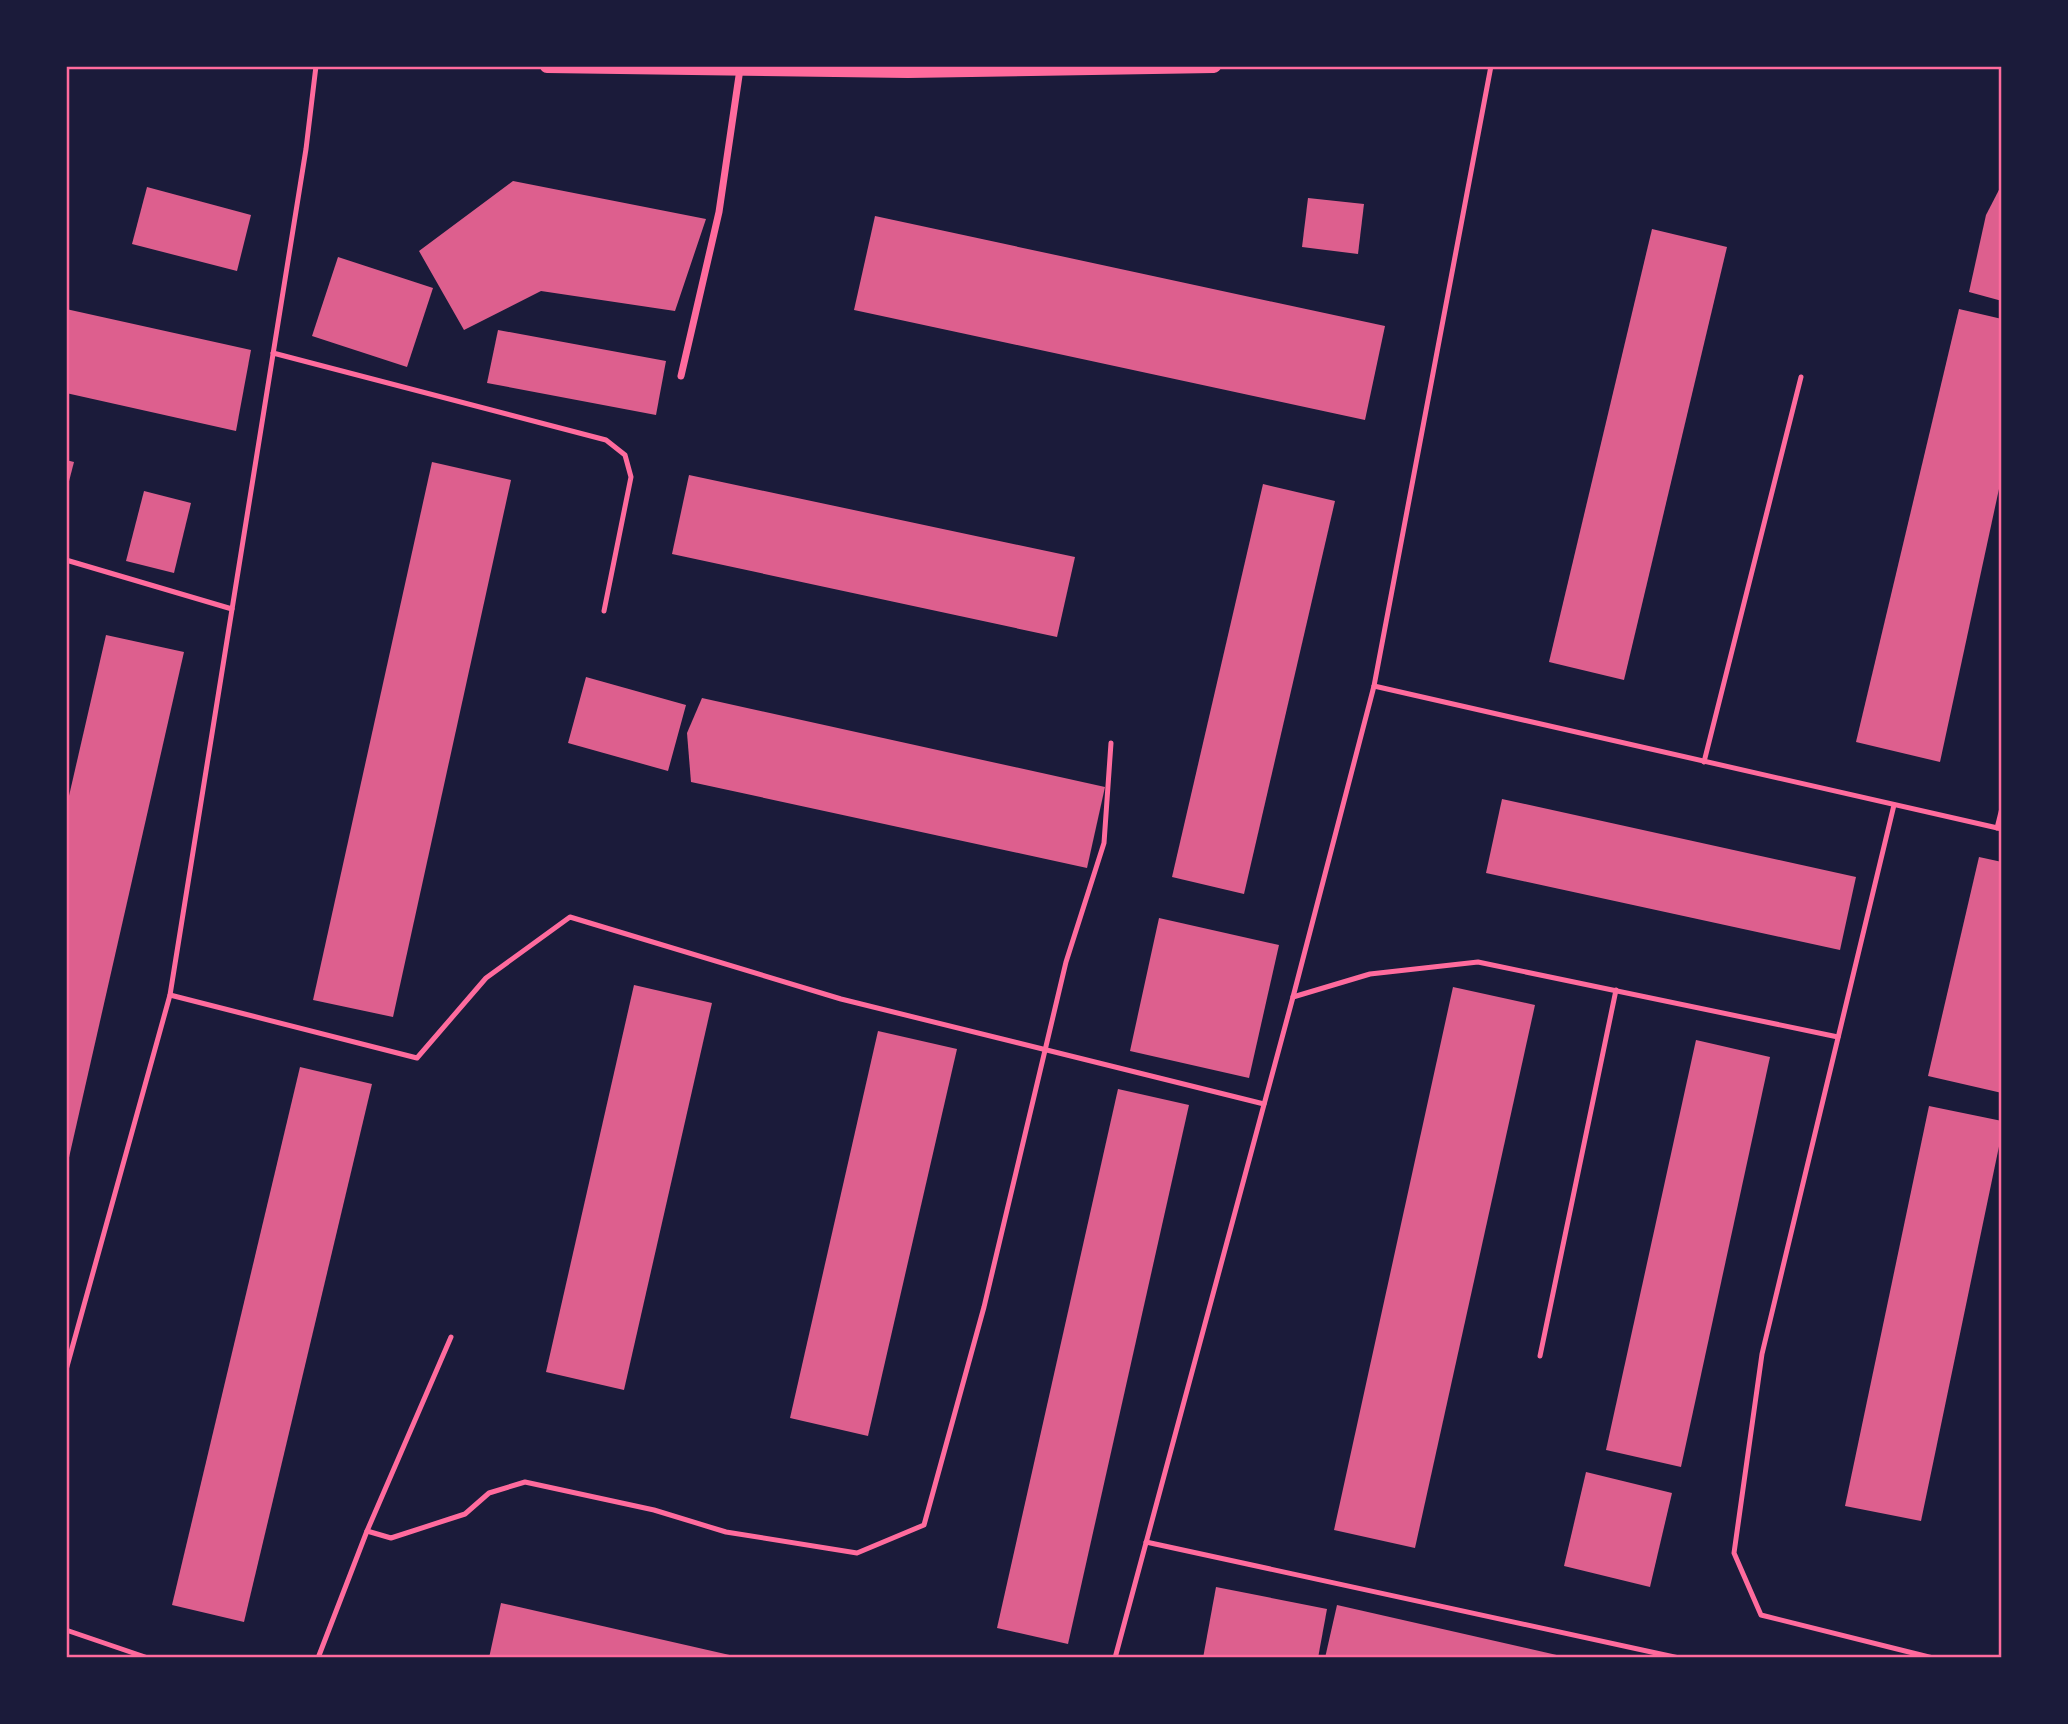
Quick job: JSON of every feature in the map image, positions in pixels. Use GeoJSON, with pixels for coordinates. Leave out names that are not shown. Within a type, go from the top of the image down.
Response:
{"type":"FeatureCollection","features":[{"type":"Feature","properties":{"kind":"main road"},"geometry":{"type":"LineString","coordinates":[[547,66],[908,71],[1214,66]]}},
{"type":"Feature","properties":{"kind":"street"},"geometry":{"type":"LineString","coordinates":[[681,376],[719,212],[740,69]]}},
{"type":"Feature","properties":{"kind":"lane"},"geometry":{"type":"LineString","coordinates":[[66,1370],[170,995],[306,149],[316,66]]}},
{"type":"Feature","properties":{"kind":"lane"},"geometry":{"type":"LineString","coordinates":[[1115,1657],[1374,686],[1491,66]]}},
{"type":"Feature","properties":{"kind":"lane"},"geometry":{"type":"LineString","coordinates":[[273,353],[606,440],[625,455],[631,477],[604,611]]}},
{"type":"Feature","properties":{"kind":"lane"},"geometry":{"type":"LineString","coordinates":[[1704,762],[1801,377]]}},
{"type":"Feature","properties":{"kind":"lane"},"geometry":{"type":"LineString","coordinates":[[66,559],[232,609]]}},
{"type":"Feature","properties":{"kind":"lane"},"geometry":{"type":"LineString","coordinates":[[1374,686],[1999,829],[2001,808]]}},
{"type":"Feature","properties":{"kind":"lane"},"geometry":{"type":"LineString","coordinates":[[367,1531],[391,1538],[465,1514],[489,1493],[525,1482],[654,1510],[726,1532],[857,1553],[924,1525],[984,1307],[1066,962],[1104,843],[1111,743]]}},
{"type":"Feature","properties":{"kind":"lane"},"geometry":{"type":"LineString","coordinates":[[1894,805],[1762,1354],[1734,1553],[1760,1615],[1933,1657]]}},
{"type":"Feature","properties":{"kind":"lane"},"geometry":{"type":"LineString","coordinates":[[170,995],[417,1058],[486,978],[570,917],[841,999],[1264,1104]]}},
{"type":"Feature","properties":{"kind":"lane"},"geometry":{"type":"LineString","coordinates":[[1293,996],[1370,974],[1478,962],[1838,1037]]}},
{"type":"Feature","properties":{"kind":"lane"},"geometry":{"type":"LineString","coordinates":[[1540,1356],[1616,990]]}},
{"type":"Feature","properties":{"kind":"lane"},"geometry":{"type":"LineString","coordinates":[[318,1657],[367,1531],[451,1337]]}},
{"type":"Feature","properties":{"kind":"lane"},"geometry":{"type":"LineString","coordinates":[[1146,1542],[1679,1657]]}},
{"type":"Feature","properties":{"kind":"lane"},"geometry":{"type":"LineString","coordinates":[[66,1630],[148,1657]]}},
{"type":"Feature","properties":{"kind":"building"},"geometry":{"type":"Polygon","coordinates":[[[513,181],[706,219],[675,311],[541,291],[464,330],[419,251],[513,181]]]}},
{"type":"Feature","properties":{"kind":"building"},"geometry":{"type":"Polygon","coordinates":[[[2002,184],[2002,301],[1969,292],[1986,215],[2002,184]]]}},
{"type":"Feature","properties":{"kind":"building"},"geometry":{"type":"Polygon","coordinates":[[[147,187],[251,215],[237,271],[132,244],[147,187]]]}},
{"type":"Feature","properties":{"kind":"building"},"geometry":{"type":"Polygon","coordinates":[[[1308,198],[1364,204],[1358,254],[1302,247],[1308,198]]]}},
{"type":"Feature","properties":{"kind":"building"},"geometry":{"type":"Polygon","coordinates":[[[875,216],[1385,326],[1365,420],[854,310],[875,216]]]}},
{"type":"Feature","properties":{"kind":"building"},"geometry":{"type":"Polygon","coordinates":[[[1652,229],[1727,247],[1624,680],[1549,662],[1652,229]]]}},
{"type":"Feature","properties":{"kind":"building"},"geometry":{"type":"Polygon","coordinates":[[[338,257],[433,288],[407,367],[312,336],[338,257]]]}},
{"type":"Feature","properties":{"kind":"building"},"geometry":{"type":"Polygon","coordinates":[[[66,309],[251,350],[236,431],[66,393],[66,309]]]}},
{"type":"Feature","properties":{"kind":"building"},"geometry":{"type":"Polygon","coordinates":[[[1959,309],[2002,319],[2002,475],[1940,762],[1856,742],[1959,309]]]}},
{"type":"Feature","properties":{"kind":"building"},"geometry":{"type":"Polygon","coordinates":[[[498,330],[666,361],[656,415],[487,383],[498,330]]]}},
{"type":"Feature","properties":{"kind":"building"},"geometry":{"type":"Polygon","coordinates":[[[66,460],[74,462],[67,489],[66,489],[66,460]]]}},
{"type":"Feature","properties":{"kind":"building"},"geometry":{"type":"Polygon","coordinates":[[[432,462],[511,480],[393,1017],[313,1000],[432,462]]]}},
{"type":"Feature","properties":{"kind":"building"},"geometry":{"type":"Polygon","coordinates":[[[689,475],[1075,557],[1057,637],[672,554],[689,475]]]}},
{"type":"Feature","properties":{"kind":"building"},"geometry":{"type":"Polygon","coordinates":[[[1263,484],[1335,501],[1244,894],[1172,877],[1263,484]]]}},
{"type":"Feature","properties":{"kind":"building"},"geometry":{"type":"Polygon","coordinates":[[[144,491],[191,503],[174,573],[126,561],[144,491]]]}},
{"type":"Feature","properties":{"kind":"building"},"geometry":{"type":"Polygon","coordinates":[[[106,635],[184,652],[68,1162],[66,809],[106,635]]]}},
{"type":"Feature","properties":{"kind":"building"},"geometry":{"type":"Polygon","coordinates":[[[586,677],[686,705],[668,771],[568,743],[586,677]]]}},
{"type":"Feature","properties":{"kind":"building"},"geometry":{"type":"Polygon","coordinates":[[[702,698],[1105,787],[1087,868],[691,782],[687,733],[702,698]]]}},
{"type":"Feature","properties":{"kind":"building"},"geometry":{"type":"Polygon","coordinates":[[[1502,799],[1856,877],[1840,950],[1486,873],[1502,799]]]}},
{"type":"Feature","properties":{"kind":"building"},"geometry":{"type":"Polygon","coordinates":[[[1979,857],[2002,862],[2002,1093],[1928,1076],[1979,857]]]}},
{"type":"Feature","properties":{"kind":"building"},"geometry":{"type":"Polygon","coordinates":[[[1159,918],[1279,945],[1249,1078],[1130,1051],[1159,918]]]}},
{"type":"Feature","properties":{"kind":"building"},"geometry":{"type":"Polygon","coordinates":[[[634,985],[712,1003],[624,1390],[546,1372],[634,985]]]}},
{"type":"Feature","properties":{"kind":"building"},"geometry":{"type":"Polygon","coordinates":[[[1453,987],[1535,1005],[1415,1548],[1334,1530],[1453,987]]]}},
{"type":"Feature","properties":{"kind":"building"},"geometry":{"type":"Polygon","coordinates":[[[878,1031],[957,1049],[868,1436],[790,1418],[878,1031]]]}},
{"type":"Feature","properties":{"kind":"building"},"geometry":{"type":"Polygon","coordinates":[[[1696,1040],[1770,1057],[1681,1467],[1606,1450],[1696,1040]]]}},
{"type":"Feature","properties":{"kind":"building"},"geometry":{"type":"Polygon","coordinates":[[[300,1067],[372,1084],[244,1622],[172,1605],[300,1067]]]}},
{"type":"Feature","properties":{"kind":"building"},"geometry":{"type":"Polygon","coordinates":[[[1118,1089],[1189,1105],[1068,1644],[997,1628],[1118,1089]]]}},
{"type":"Feature","properties":{"kind":"building"},"geometry":{"type":"Polygon","coordinates":[[[1929,1106],[2002,1121],[2002,1132],[1921,1521],[1845,1506],[1929,1106]]]}},
{"type":"Feature","properties":{"kind":"building"},"geometry":{"type":"Polygon","coordinates":[[[1586,1472],[1672,1493],[1650,1587],[1564,1566],[1586,1472]]]}},
{"type":"Feature","properties":{"kind":"building"},"geometry":{"type":"Polygon","coordinates":[[[1216,1587],[1327,1609],[1318,1658],[1203,1658],[1216,1587]]]}},
{"type":"Feature","properties":{"kind":"building"},"geometry":{"type":"Polygon","coordinates":[[[501,1603],[734,1656],[734,1658],[489,1658],[501,1603]]]}},
{"type":"Feature","properties":{"kind":"building"},"geometry":{"type":"Polygon","coordinates":[[[1337,1605],[1561,1656],[1561,1658],[1325,1658],[1337,1605]]]}}]}
